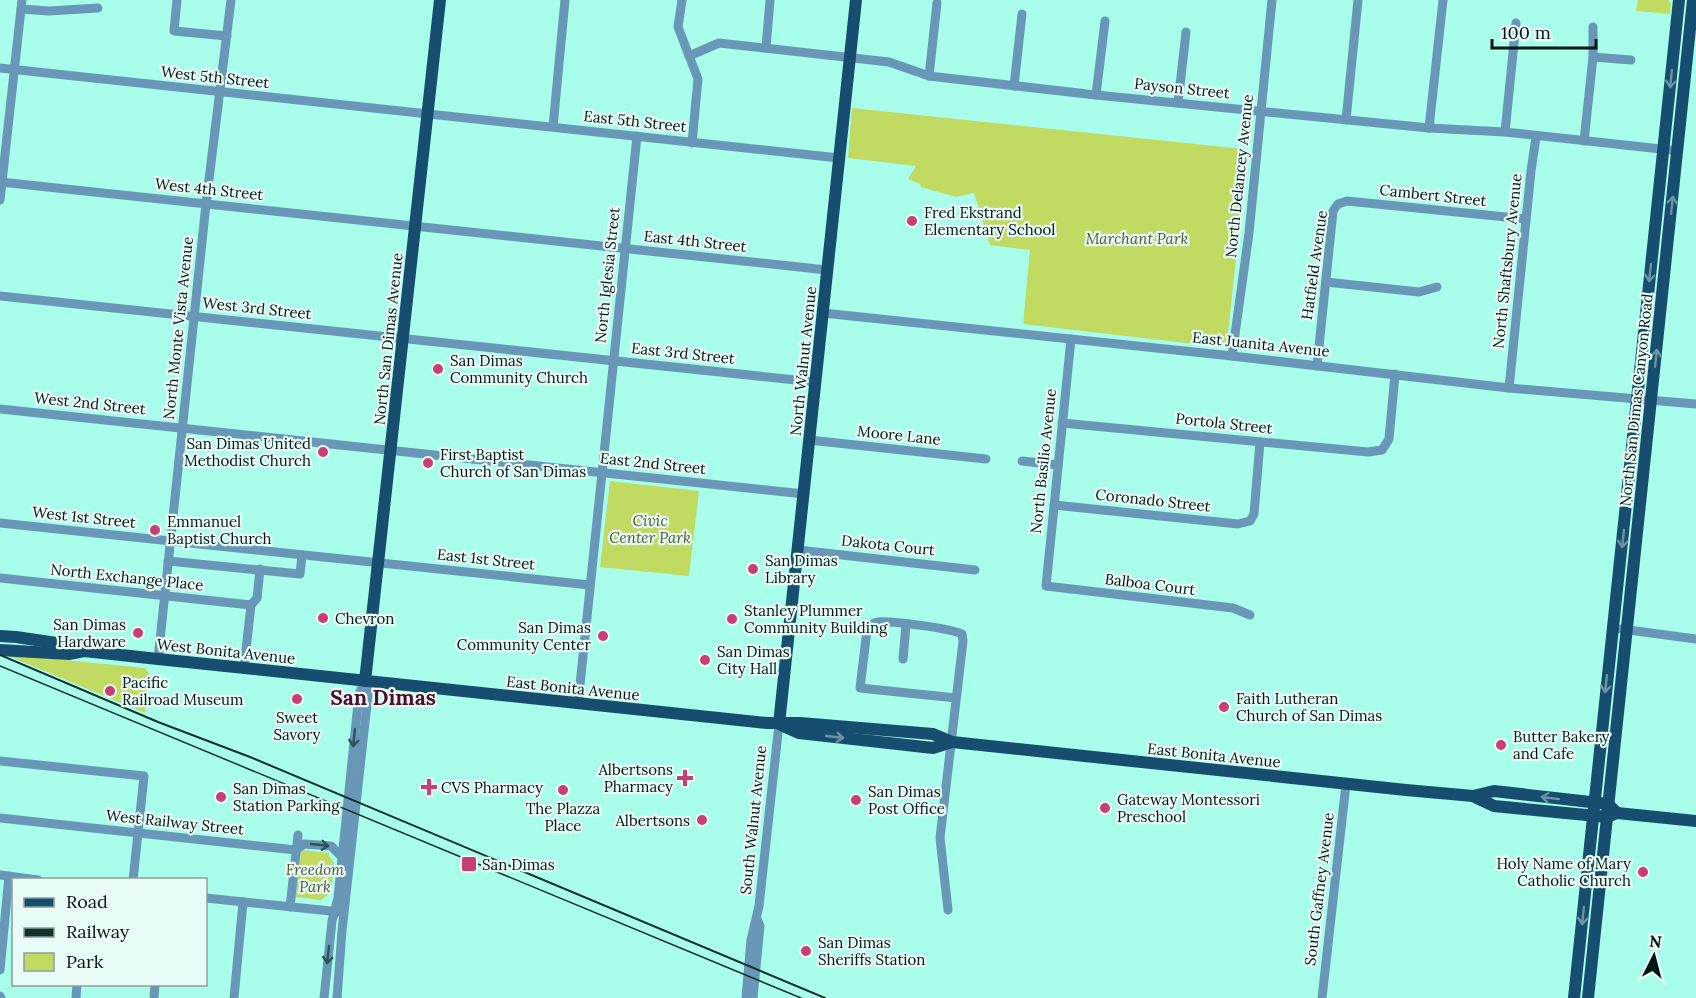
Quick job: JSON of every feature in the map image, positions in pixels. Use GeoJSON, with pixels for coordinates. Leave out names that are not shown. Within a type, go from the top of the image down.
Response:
{"type":"FeatureCollection","features":[{"type":"Feature","properties":{"kind":"main road","name":"North San Dimas Avenue"},"geometry":{"type":"LineString","coordinates":[[365,681],[440,0]]}},
{"type":"Feature","properties":{"kind":"main road","name":"North Walnut Avenue"},"geometry":{"type":"LineString","coordinates":[[779,724],[856,0]]}},
{"type":"Feature","properties":{"kind":"main road","name":"North San Dimas Canyon Road"},"geometry":{"type":"LineString","coordinates":[[1574,998],[1679,0]]}},
{"type":"Feature","properties":{"kind":"main road","name":"North San Dimas Canyon Road"},"geometry":{"type":"LineString","coordinates":[[1588,998],[1611,811],[1626,630],[1693,0]]}},
{"type":"Feature","properties":{"kind":"main road","name":"West Bonita Avenue"},"geometry":{"type":"LineString","coordinates":[[3,635],[70,645],[84,651],[365,681]]}},
{"type":"Feature","properties":{"kind":"main road","name":"West Bonita Avenue"},"geometry":{"type":"LineString","coordinates":[[0,650],[69,654],[84,651]]}},
{"type":"Feature","properties":{"kind":"main road","name":"East Bonita Avenue"},"geometry":{"type":"LineString","coordinates":[[365,681],[779,724],[800,723],[933,734],[952,742],[1473,796],[1494,806],[1611,811],[1696,821]]}},
{"type":"Feature","properties":{"kind":"street"},"geometry":{"type":"LineString","coordinates":[[177,0],[174,31],[227,36]]}},
{"type":"Feature","properties":{"kind":"street","name":"North Monte Vista Avenue"},"geometry":{"type":"LineString","coordinates":[[158,659],[206,204],[231,0]]}},
{"type":"Feature","properties":{"kind":"street"},"geometry":{"type":"LineString","coordinates":[[553,127],[564,0]]}},
{"type":"Feature","properties":{"kind":"street"},"geometry":{"type":"LineString","coordinates":[[682,0],[678,27],[698,80],[692,142]]}},
{"type":"Feature","properties":{"kind":"street"},"geometry":{"type":"LineString","coordinates":[[766,48],[770,0]]}},
{"type":"Feature","properties":{"kind":"street","name":"North Delancey Avenue"},"geometry":{"type":"LineString","coordinates":[[1232,356],[1249,233],[1272,0]]}},
{"type":"Feature","properties":{"kind":"street"},"geometry":{"type":"LineString","coordinates":[[1346,120],[1358,0]]}},
{"type":"Feature","properties":{"kind":"street"},"geometry":{"type":"LineString","coordinates":[[1429,128],[1443,0]]}},
{"type":"Feature","properties":{"kind":"street"},"geometry":{"type":"LineString","coordinates":[[929,76],[937,3]]}},
{"type":"Feature","properties":{"kind":"street"},"geometry":{"type":"LineString","coordinates":[[0,200],[21,5],[49,11],[98,8]]}},
{"type":"Feature","properties":{"kind":"street"},"geometry":{"type":"LineString","coordinates":[[1014,86],[1022,14]]}},
{"type":"Feature","properties":{"kind":"street"},"geometry":{"type":"LineString","coordinates":[[1096,95],[1105,21]]}},
{"type":"Feature","properties":{"kind":"street"},"geometry":{"type":"LineString","coordinates":[[1505,132],[1516,23]]}},
{"type":"Feature","properties":{"kind":"street"},"geometry":{"type":"LineString","coordinates":[[1584,141],[1593,57],[1593,27]]}},
{"type":"Feature","properties":{"kind":"street"},"geometry":{"type":"LineString","coordinates":[[1178,103],[1186,32]]}},
{"type":"Feature","properties":{"kind":"street","name":"Payson Street"},"geometry":{"type":"LineString","coordinates":[[689,56],[719,43],[889,62],[929,76],[1014,86],[1429,128],[1505,132],[1678,151]]}},
{"type":"Feature","properties":{"kind":"street"},"geometry":{"type":"LineString","coordinates":[[1593,57],[1631,60]]}},
{"type":"Feature","properties":{"kind":"street","name":"West 5th Street"},"geometry":{"type":"LineString","coordinates":[[0,68],[428,114]]}},
{"type":"Feature","properties":{"kind":"street","name":"East 5th Street"},"geometry":{"type":"LineString","coordinates":[[428,114],[839,158]]}},
{"type":"Feature","properties":{"kind":"street","name":"North Iglesia Street"},"geometry":{"type":"LineString","coordinates":[[578,704],[637,136]]}},
{"type":"Feature","properties":{"kind":"street","name":"North Shaftsbury Avenue"},"geometry":{"type":"LineString","coordinates":[[1509,388],[1536,137]]}},
{"type":"Feature","properties":{"kind":"street","name":"West 4th Street"},"geometry":{"type":"LineString","coordinates":[[1,182],[416,226]]}},
{"type":"Feature","properties":{"kind":"street","name":"Cambert Street"},"geometry":{"type":"LineString","coordinates":[[1338,204],[1347,201],[1526,219]]}},
{"type":"Feature","properties":{"kind":"street","name":"Hatfield Avenue"},"geometry":{"type":"LineString","coordinates":[[1317,366],[1333,212],[1338,204]]}},
{"type":"Feature","properties":{"kind":"street","name":"East 4th Street"},"geometry":{"type":"LineString","coordinates":[[416,226],[827,270]]}},
{"type":"Feature","properties":{"kind":"street"},"geometry":{"type":"LineString","coordinates":[[1326,282],[1419,292],[1437,287]]}},
{"type":"Feature","properties":{"kind":"street","name":"West 3rd Street"},"geometry":{"type":"LineString","coordinates":[[0,296],[404,339]]}},
{"type":"Feature","properties":{"kind":"street","name":"East Juanita Avenue"},"geometry":{"type":"LineString","coordinates":[[823,313],[1509,388],[1696,404]]}},
{"type":"Feature","properties":{"kind":"street","name":"East 3rd Street"},"geometry":{"type":"LineString","coordinates":[[404,339],[815,382]]}},
{"type":"Feature","properties":{"kind":"street","name":"North Basilio Avenue"},"geometry":{"type":"LineString","coordinates":[[1046,586],[1071,339]]}},
{"type":"Feature","properties":{"kind":"street","name":"Portola Street"},"geometry":{"type":"LineString","coordinates":[[1062,423],[1368,452],[1382,450],[1389,439],[1395,374]]}},
{"type":"Feature","properties":{"kind":"street","name":"West 2nd Street"},"geometry":{"type":"LineString","coordinates":[[0,409],[391,450]]}},
{"type":"Feature","properties":{"kind":"street","name":"Moore Lane"},"geometry":{"type":"LineString","coordinates":[[809,440],[986,459]]}},
{"type":"Feature","properties":{"kind":"street","name":"Coronado Street"},"geometry":{"type":"LineString","coordinates":[[1054,505],[1238,524],[1250,521],[1254,514],[1260,442]]}},
{"type":"Feature","properties":{"kind":"street","name":"East 2nd Street"},"geometry":{"type":"LineString","coordinates":[[391,450],[804,494]]}},
{"type":"Feature","properties":{"kind":"street"},"geometry":{"type":"LineString","coordinates":[[1022,461],[1058,465]]}},
{"type":"Feature","properties":{"kind":"street","name":"West 1st Street"},"geometry":{"type":"LineString","coordinates":[[0,523],[379,563]]}},
{"type":"Feature","properties":{"kind":"street","name":"Dakota Court"},"geometry":{"type":"LineString","coordinates":[[798,550],[975,570]]}},
{"type":"Feature","properties":{"kind":"street","name":"North Exchange Place"},"geometry":{"type":"LineString","coordinates":[[168,561],[300,574],[302,555]]}},
{"type":"Feature","properties":{"kind":"street","name":"East 1st Street"},"geometry":{"type":"LineString","coordinates":[[379,563],[590,585]]}},
{"type":"Feature","properties":{"kind":"street"},"geometry":{"type":"LineString","coordinates":[[244,668],[260,569]]}},
{"type":"Feature","properties":{"kind":"street","name":"North Exchange Place"},"geometry":{"type":"LineString","coordinates":[[0,578],[165,597],[254,602]]}},
{"type":"Feature","properties":{"kind":"street","name":"Balboa Court"},"geometry":{"type":"LineString","coordinates":[[1046,586],[1233,608],[1250,615]]}},
{"type":"Feature","properties":{"kind":"street"},"geometry":{"type":"LineString","coordinates":[[948,910],[940,838],[963,641],[962,634],[954,630],[876,622],[870,625],[867,630],[860,688],[956,698]]}},
{"type":"Feature","properties":{"kind":"street"},"geometry":{"type":"LineString","coordinates":[[903,659],[906,625]]}},
{"type":"Feature","properties":{"kind":"street"},"geometry":{"type":"LineString","coordinates":[[1612,628],[1696,639]]}},
{"type":"Feature","properties":{"kind":"street"},"geometry":{"type":"LineString","coordinates":[[337,998],[338,898],[359,694],[365,681]]}},
{"type":"Feature","properties":{"kind":"street"},"geometry":{"type":"LineString","coordinates":[[324,998],[339,912],[368,694],[365,681]]}},
{"type":"Feature","properties":{"kind":"street","name":"South Walnut Avenue"},"geometry":{"type":"LineString","coordinates":[[746,998],[779,724]]}},
{"type":"Feature","properties":{"kind":"street"},"geometry":{"type":"LineString","coordinates":[[0,761],[144,776],[133,878]]}},
{"type":"Feature","properties":{"kind":"street","name":"South Gaffney Avenue"},"geometry":{"type":"LineString","coordinates":[[1322,998],[1346,784]]}},
{"type":"Feature","properties":{"kind":"street","name":"West Railway Street"},"geometry":{"type":"LineString","coordinates":[[0,818],[296,849],[304,844],[331,846],[342,856]]}},
{"type":"Feature","properties":{"kind":"street"},"geometry":{"type":"LineString","coordinates":[[290,907],[297,834]]}},
{"type":"Feature","properties":{"kind":"street"},"geometry":{"type":"LineString","coordinates":[[0,970],[5,876],[27,878]]}},
{"type":"Feature","properties":{"kind":"street"},"geometry":{"type":"LineString","coordinates":[[207,897],[339,912]]}},
{"type":"Feature","properties":{"kind":"street"},"geometry":{"type":"LineString","coordinates":[[234,998],[243,902]]}},
{"type":"Feature","properties":{"kind":"street","name":"South Walnut Avenue"},"geometry":{"type":"LineString","coordinates":[[753,998],[760,926],[757,919]]}},
{"type":"Feature","properties":{"kind":"green space"},"geometry":{"type":"Polygon","coordinates":[[[1638,0],[1669,0],[1670,14],[1636,11],[1638,0]]]}},
{"type":"Feature","properties":{"kind":"green space","name":"Marchant Park"},"geometry":{"type":"Polygon","coordinates":[[[852,108],[1243,149],[1247,154],[1227,343],[1220,347],[1023,324],[1030,250],[990,245],[974,193],[956,197],[921,187],[920,184],[908,179],[916,166],[848,158],[852,108]]]}},
{"type":"Feature","properties":{"kind":"green space","name":"Civic Center Park"},"geometry":{"type":"Polygon","coordinates":[[[610,481],[699,491],[689,576],[600,567],[610,481]]]}},
{"type":"Feature","properties":{"kind":"green space"},"geometry":{"type":"Polygon","coordinates":[[[4,654],[145,668],[149,673],[145,713],[4,654]]]}},
{"type":"Feature","properties":{"kind":"green space","name":"Freedom Park"},"geometry":{"type":"Polygon","coordinates":[[[301,850],[329,853],[334,863],[331,892],[321,900],[296,897],[301,850]]]}},
{"type":"Feature","properties":{"kind":"tram line"},"geometry":{"type":"LineString","coordinates":[[0,666],[801,998]]}},
{"type":"Feature","properties":{"kind":"railway"},"geometry":{"type":"LineString","coordinates":[[0,655],[825,998]]}},
{"type":"Feature","properties":{"kind":"place","name":"Fred Ekstrand Elementary School"},"geometry":{"type":"Point","coordinates":[912,221]}},
{"type":"Feature","properties":{"kind":"place","name":"San Dimas Community Church"},"geometry":{"type":"Point","coordinates":[438,369]}},
{"type":"Feature","properties":{"kind":"place","name":"San Dimas United Methodist Church"},"geometry":{"type":"Point","coordinates":[323,452]}},
{"type":"Feature","properties":{"kind":"place","name":"First Baptist Church of San Dimas"},"geometry":{"type":"Point","coordinates":[428,463]}},
{"type":"Feature","properties":{"kind":"place","name":"Emmanuel Baptist Church"},"geometry":{"type":"Point","coordinates":[155,530]}},
{"type":"Feature","properties":{"kind":"place","name":"San Dimas Library"},"geometry":{"type":"Point","coordinates":[753,569]}},
{"type":"Feature","properties":{"kind":"place","name":"Chevron"},"geometry":{"type":"Point","coordinates":[323,618]}},
{"type":"Feature","properties":{"kind":"place","name":"Stanley Plummer Community Building"},"geometry":{"type":"Point","coordinates":[732,619]}},
{"type":"Feature","properties":{"kind":"place","name":"San Dimas Hardware"},"geometry":{"type":"Point","coordinates":[138,633]}},
{"type":"Feature","properties":{"kind":"place","name":"San Dimas Community Center"},"geometry":{"type":"Point","coordinates":[603,636]}},
{"type":"Feature","properties":{"kind":"place","name":"San Dimas City Hall"},"geometry":{"type":"Point","coordinates":[705,660]}},
{"type":"Feature","properties":{"kind":"place","name":"Pacific Railroad Museum"},"geometry":{"type":"Point","coordinates":[110,691]}},
{"type":"Feature","properties":{"kind":"place","name":"Sweet Savory"},"geometry":{"type":"Point","coordinates":[297,699]}},
{"type":"Feature","properties":{"kind":"place","name":"Faith Lutheran Church of San Dimas"},"geometry":{"type":"Point","coordinates":[1224,707]}},
{"type":"Feature","properties":{"kind":"place","name":"Butter Bakery and Cafe"},"geometry":{"type":"Point","coordinates":[1501,745]}},
{"type":"Feature","properties":{"kind":"place","name":"Albertsons Pharmacy"},"geometry":{"type":"Point","coordinates":[685,778]}},
{"type":"Feature","properties":{"kind":"place","name":"CVS Pharmacy"},"geometry":{"type":"Point","coordinates":[429,787]}},
{"type":"Feature","properties":{"kind":"place","name":"The Plazza Place"},"geometry":{"type":"Point","coordinates":[563,790]}},
{"type":"Feature","properties":{"kind":"place","name":"San Dimas Station Parking"},"geometry":{"type":"Point","coordinates":[221,797]}},
{"type":"Feature","properties":{"kind":"place","name":"San Dimas Post Office"},"geometry":{"type":"Point","coordinates":[856,800]}},
{"type":"Feature","properties":{"kind":"place","name":"Gateway Montessori Preschool"},"geometry":{"type":"Point","coordinates":[1105,808]}},
{"type":"Feature","properties":{"kind":"place","name":"Albertsons"},"geometry":{"type":"Point","coordinates":[702,820]}},
{"type":"Feature","properties":{"kind":"place","name":"San Dimas"},"geometry":{"type":"Point","coordinates":[469,864]}},
{"type":"Feature","properties":{"kind":"place","name":"Holy Name of Mary Catholic Church"},"geometry":{"type":"Point","coordinates":[1643,872]}},
{"type":"Feature","properties":{"kind":"place","name":"San Dimas Sheriffs Station"},"geometry":{"type":"Point","coordinates":[806,951]}},
{"type":"Feature","properties":{"kind":"district","name":"San Dimas"},"geometry":{"type":"Point","coordinates":[383,697]}}]}
